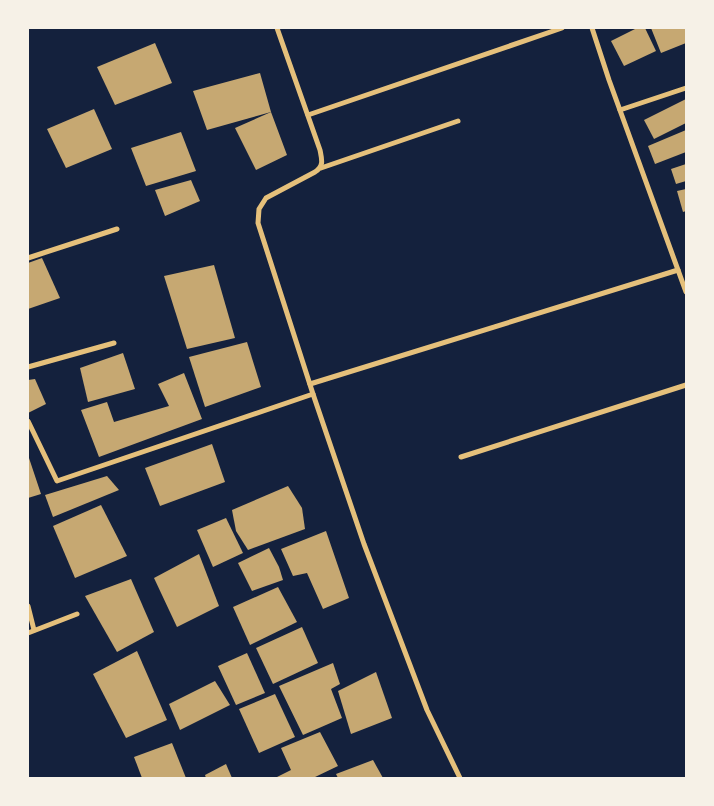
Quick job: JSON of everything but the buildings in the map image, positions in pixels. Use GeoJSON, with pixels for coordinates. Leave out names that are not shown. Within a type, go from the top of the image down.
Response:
{"type":"FeatureCollection","features":[{"type":"Feature","properties":{"kind":"street"},"geometry":{"type":"LineString","coordinates":[[277,28],[320,150],[322,162],[320,168]]}},
{"type":"Feature","properties":{"kind":"street"},"geometry":{"type":"LineString","coordinates":[[308,115],[562,28]]}},
{"type":"Feature","properties":{"kind":"street"},"geometry":{"type":"LineString","coordinates":[[592,28],[608,80],[686,292]]}},
{"type":"Feature","properties":{"kind":"street"},"geometry":{"type":"LineString","coordinates":[[620,110],[686,88]]}},
{"type":"Feature","properties":{"kind":"street"},"geometry":{"type":"LineString","coordinates":[[458,121],[320,168],[266,198],[259,209],[258,223],[364,544],[427,710],[460,778]]}},
{"type":"Feature","properties":{"kind":"street"},"geometry":{"type":"LineString","coordinates":[[28,258],[117,230]]}},
{"type":"Feature","properties":{"kind":"street"},"geometry":{"type":"LineString","coordinates":[[310,384],[678,270]]}},
{"type":"Feature","properties":{"kind":"street"},"geometry":{"type":"LineString","coordinates":[[28,367],[114,342]]}},
{"type":"Feature","properties":{"kind":"street"},"geometry":{"type":"LineString","coordinates":[[461,458],[686,385]]}},
{"type":"Feature","properties":{"kind":"street"},"geometry":{"type":"LineString","coordinates":[[28,421],[57,481],[313,394]]}},
{"type":"Feature","properties":{"kind":"street"},"geometry":{"type":"LineString","coordinates":[[28,606],[34,630]]}},
{"type":"Feature","properties":{"kind":"street"},"geometry":{"type":"LineString","coordinates":[[28,632],[77,614]]}}]}
